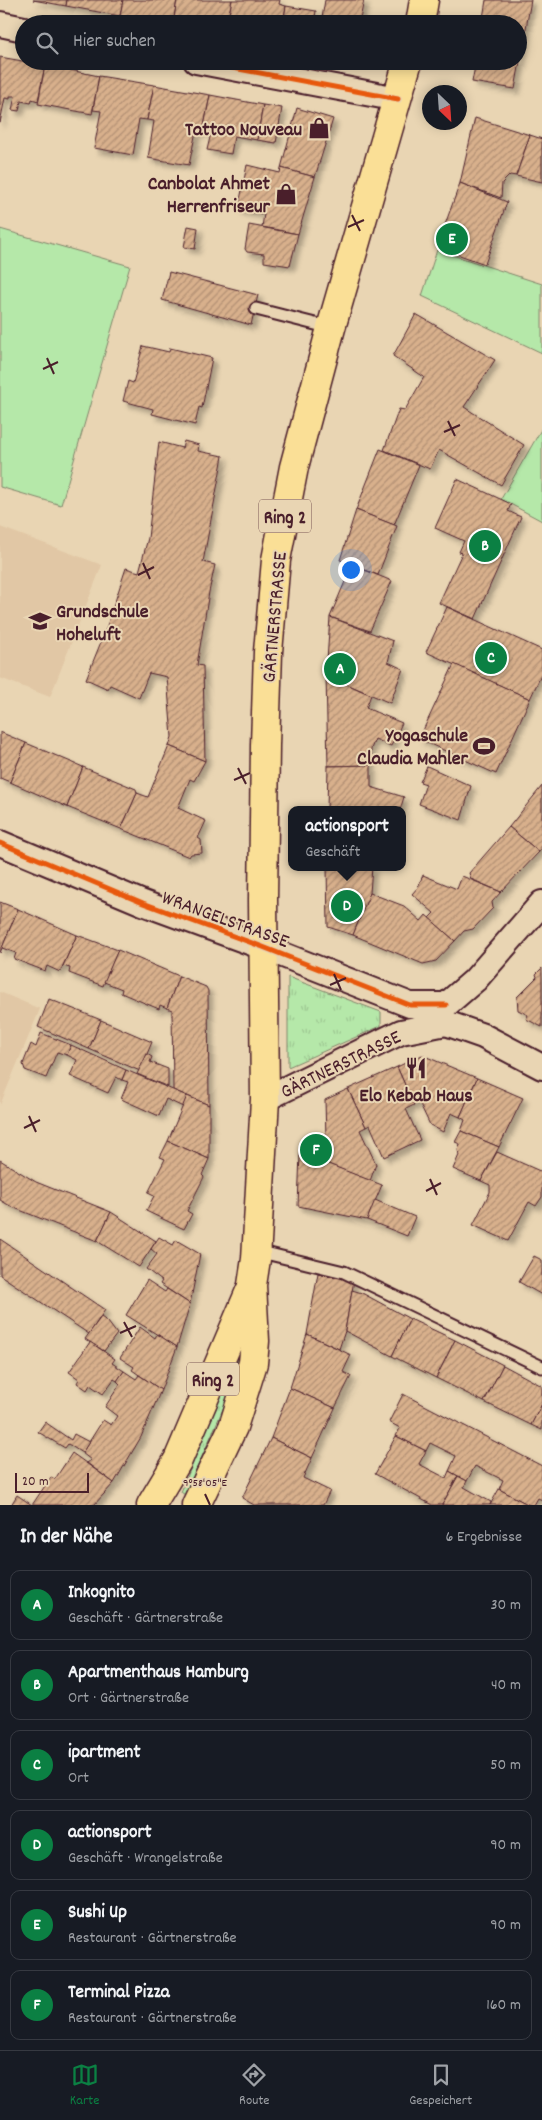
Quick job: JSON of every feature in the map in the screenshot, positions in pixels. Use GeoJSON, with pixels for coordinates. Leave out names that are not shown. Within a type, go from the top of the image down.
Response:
{"type":"FeatureCollection","features":[{"type":"Feature","properties":{"kind":"main road"},"geometry":{"type":"LineString","coordinates":[[422,15],[424,0]]}},
{"type":"Feature","properties":{"kind":"main road","name":"GÄRTNERSTRASSE"},"geometry":{"type":"LineString","coordinates":[[196,1505],[233,1427],[253,1363],[255,1341],[252,1285],[257,1251],[265,1099],[263,947],[264,745],[268,652],[276,560],[294,467],[331,328],[406,70]]}},
{"type":"Feature","properties":{"kind":"main road","name":"GÄRTNERSTRASSE"},"geometry":{"type":"LineString","coordinates":[[150,1505],[178,1460],[252,1285]]}},
{"type":"Feature","properties":{"kind":"street"},"geometry":{"type":"LineString","coordinates":[[0,24],[15,27]]}},
{"type":"Feature","properties":{"kind":"street"},"geometry":{"type":"LineString","coordinates":[[244,70],[398,99]]}},
{"type":"Feature","properties":{"kind":"street","name":"WRANGELSTRASSE"},"geometry":{"type":"LineString","coordinates":[[0,843],[143,904],[263,947],[410,1005],[446,1014],[482,1036],[542,1067]]}},
{"type":"Feature","properties":{"kind":"street"},"geometry":{"type":"LineString","coordinates":[[446,1014],[542,903]]}},
{"type":"Feature","properties":{"kind":"street","name":"GÄRTNERSTRASSE"},"geometry":{"type":"LineString","coordinates":[[265,1099],[401,1032],[446,1014]]}},
{"type":"Feature","properties":{"kind":"lane"},"geometry":{"type":"LineString","coordinates":[[256,309],[331,328]]}},
{"type":"Feature","properties":{"kind":"lane"},"geometry":{"type":"LineString","coordinates":[[257,1251],[344,1272],[542,1366]]}},
{"type":"Feature","properties":{"kind":"shaded area","name":"Grundschule Hoheluft"},"geometry":{"type":"Polygon","coordinates":[[[0,527],[102,565],[50,697],[0,678],[0,527]]]}},
{"type":"Feature","properties":{"kind":"shaded area"},"geometry":{"type":"Polygon","coordinates":[[[0,992],[40,1009],[0,1105],[0,992]]]}},
{"type":"Feature","properties":{"kind":"green space"},"geometry":{"type":"Polygon","coordinates":[[[0,229],[130,266],[61,505],[0,487],[0,229]]]}},
{"type":"Feature","properties":{"kind":"green space"},"geometry":{"type":"Polygon","coordinates":[[[437,250],[542,284],[542,353],[422,296],[437,250]]]}},
{"type":"Feature","properties":{"kind":"green space"},"geometry":{"type":"Polygon","coordinates":[[[542,428],[542,521],[501,499],[542,428]]]}},
{"type":"Feature","properties":{"kind":"green space"},"geometry":{"type":"Polygon","coordinates":[[[288,977],[381,1012],[381,1026],[288,1067],[288,977]]]}},
{"type":"Feature","properties":{"kind":"green space"},"geometry":{"type":"Polygon","coordinates":[[[247,1331],[227,1400],[185,1495],[181,1492],[247,1331]]]}},
{"type":"Feature","properties":{"kind":"building"},"geometry":{"type":"Polygon","coordinates":[[[33,0],[67,0],[66,6],[33,0]]]}},
{"type":"Feature","properties":{"kind":"building"},"geometry":{"type":"Polygon","coordinates":[[[67,0],[123,0],[120,15],[66,6],[67,0]]]}},
{"type":"Feature","properties":{"kind":"building"},"geometry":{"type":"Polygon","coordinates":[[[123,0],[177,0],[174,15],[120,15],[123,0]]]}},
{"type":"Feature","properties":{"kind":"building"},"geometry":{"type":"Polygon","coordinates":[[[177,0],[232,0],[229,15],[174,15],[177,0]]]}},
{"type":"Feature","properties":{"kind":"building"},"geometry":{"type":"Polygon","coordinates":[[[232,0],[280,0],[279,4],[286,6],[284,15],[229,15],[232,0]]]}},
{"type":"Feature","properties":{"kind":"building"},"geometry":{"type":"Polygon","coordinates":[[[325,0],[364,0],[361,15],[322,15],[325,0]]]}},
{"type":"Feature","properties":{"kind":"building"},"geometry":{"type":"Polygon","coordinates":[[[486,0],[531,0],[527,23],[527,15],[484,15],[486,0]]]}},
{"type":"Feature","properties":{"kind":"building"},"geometry":{"type":"Polygon","coordinates":[[[286,6],[316,11],[315,15],[284,15],[286,6]]]}},
{"type":"Feature","properties":{"kind":"building"},"geometry":{"type":"Polygon","coordinates":[[[0,57],[15,60],[15,70],[44,70],[38,101],[32,99],[31,103],[21,101],[19,111],[12,110],[15,96],[10,96],[10,99],[5,98],[0,123],[0,57]]]}},
{"type":"Feature","properties":{"kind":"building"},"geometry":{"type":"Polygon","coordinates":[[[44,70],[70,70],[99,76],[92,114],[38,104],[44,70]]]}},
{"type":"Feature","properties":{"kind":"building"},"geometry":{"type":"Polygon","coordinates":[[[474,70],[518,70],[515,89],[472,82],[474,70]]]}},
{"type":"Feature","properties":{"kind":"building"},"geometry":{"type":"Polygon","coordinates":[[[99,76],[154,85],[147,120],[139,119],[133,155],[94,148],[101,111],[93,110],[99,76]]]}},
{"type":"Feature","properties":{"kind":"building"},"geometry":{"type":"Polygon","coordinates":[[[154,85],[210,95],[203,132],[196,131],[189,165],[148,158],[154,121],[147,120],[154,85]]]}},
{"type":"Feature","properties":{"kind":"building"},"geometry":{"type":"Polygon","coordinates":[[[210,95],[263,105],[257,140],[234,136],[231,154],[207,150],[211,133],[203,132],[210,95]]]}},
{"type":"Feature","properties":{"kind":"building"},"geometry":{"type":"Polygon","coordinates":[[[263,105],[282,108],[276,143],[257,140],[263,105]]]}},
{"type":"Feature","properties":{"kind":"building"},"geometry":{"type":"Polygon","coordinates":[[[297,108],[333,119],[315,177],[281,168],[297,108]]]}},
{"type":"Feature","properties":{"kind":"building"},"geometry":{"type":"Polygon","coordinates":[[[475,118],[530,135],[516,176],[510,175],[502,183],[501,198],[460,183],[475,118]]]}},
{"type":"Feature","properties":{"kind":"building"},"geometry":{"type":"Polygon","coordinates":[[[530,135],[542,139],[542,182],[516,176],[530,135]]]}},
{"type":"Feature","properties":{"kind":"building"},"geometry":{"type":"Polygon","coordinates":[[[247,165],[280,173],[281,168],[315,177],[298,234],[262,227],[264,214],[238,210],[247,165]]]}},
{"type":"Feature","properties":{"kind":"building"},"geometry":{"type":"Polygon","coordinates":[[[460,183],[507,202],[485,264],[437,247],[460,183]]]}},
{"type":"Feature","properties":{"kind":"building"},"geometry":{"type":"Polygon","coordinates":[[[249,225],[298,234],[290,266],[264,262],[264,254],[247,252],[245,249],[249,225]]]}},
{"type":"Feature","properties":{"kind":"building"},"geometry":{"type":"Polygon","coordinates":[[[188,226],[198,228],[195,249],[184,247],[188,226]]]}},
{"type":"Feature","properties":{"kind":"building"},"geometry":{"type":"Polygon","coordinates":[[[169,272],[258,295],[251,325],[162,300],[169,272]]]}},
{"type":"Feature","properties":{"kind":"building"},"geometry":{"type":"Polygon","coordinates":[[[416,314],[495,360],[464,407],[524,445],[501,485],[439,450],[430,469],[384,450],[399,409],[405,410],[424,377],[393,356],[416,314]]]}},
{"type":"Feature","properties":{"kind":"building"},"geometry":{"type":"Polygon","coordinates":[[[143,346],[169,352],[170,348],[212,358],[202,408],[199,407],[195,425],[152,414],[153,409],[123,401],[128,381],[133,383],[143,346]]]}},
{"type":"Feature","properties":{"kind":"building"},"geometry":{"type":"Polygon","coordinates":[[[184,441],[199,445],[198,451],[223,456],[203,562],[215,565],[197,665],[203,666],[205,761],[169,746],[172,737],[167,677],[149,673],[139,698],[110,685],[108,689],[86,679],[105,632],[126,568],[139,572],[148,538],[159,442],[182,448],[184,441]]]}},
{"type":"Feature","properties":{"kind":"building"},"geometry":{"type":"Polygon","coordinates":[[[380,449],[419,465],[394,525],[356,510],[380,449]]]}},
{"type":"Feature","properties":{"kind":"building"},"geometry":{"type":"Polygon","coordinates":[[[457,479],[511,504],[508,511],[521,517],[475,619],[439,603],[462,553],[459,552],[464,541],[435,528],[457,479]]]}},
{"type":"Feature","properties":{"kind":"building"},"geometry":{"type":"Polygon","coordinates":[[[356,510],[397,526],[378,575],[340,560],[356,510]]]}},
{"type":"Feature","properties":{"kind":"building"},"geometry":{"type":"Polygon","coordinates":[[[352,565],[392,581],[370,631],[330,617],[352,565]]]}},
{"type":"Feature","properties":{"kind":"building"},"geometry":{"type":"Polygon","coordinates":[[[447,607],[542,650],[542,673],[530,699],[426,652],[447,607]]]}},
{"type":"Feature","properties":{"kind":"building"},"geometry":{"type":"Polygon","coordinates":[[[330,617],[393,641],[388,662],[403,669],[390,703],[326,675],[330,617]]]}},
{"type":"Feature","properties":{"kind":"building"},"geometry":{"type":"Polygon","coordinates":[[[454,664],[530,699],[496,774],[419,739],[454,664]]]}},
{"type":"Feature","properties":{"kind":"building"},"geometry":{"type":"Polygon","coordinates":[[[326,675],[371,695],[366,708],[402,723],[391,746],[375,739],[371,749],[371,765],[328,766],[326,675]]]}},
{"type":"Feature","properties":{"kind":"building"},"geometry":{"type":"Polygon","coordinates":[[[0,732],[26,743],[10,782],[0,778],[0,732]]]}},
{"type":"Feature","properties":{"kind":"building"},"geometry":{"type":"Polygon","coordinates":[[[26,743],[83,767],[67,807],[10,782],[26,743]]]}},
{"type":"Feature","properties":{"kind":"building"},"geometry":{"type":"Polygon","coordinates":[[[169,746],[205,761],[194,781],[190,779],[178,808],[206,821],[198,838],[201,840],[202,853],[191,854],[189,857],[121,829],[137,793],[148,797],[169,746]]]}},
{"type":"Feature","properties":{"kind":"building"},"geometry":{"type":"Polygon","coordinates":[[[371,765],[371,787],[404,797],[401,806],[327,806],[328,766],[371,765]]]}},
{"type":"Feature","properties":{"kind":"building"},"geometry":{"type":"Polygon","coordinates":[[[427,766],[471,786],[461,820],[419,804],[426,784],[420,782],[427,766]]]}},
{"type":"Feature","properties":{"kind":"building"},"geometry":{"type":"Polygon","coordinates":[[[83,767],[136,789],[137,793],[121,829],[67,807],[83,767]]]}},
{"type":"Feature","properties":{"kind":"building"},"geometry":{"type":"Polygon","coordinates":[[[542,786],[542,848],[539,852],[509,827],[542,786]]]}},
{"type":"Feature","properties":{"kind":"building"},"geometry":{"type":"Polygon","coordinates":[[[509,827],[539,852],[501,892],[471,879],[469,873],[509,827]]]}},
{"type":"Feature","properties":{"kind":"building"},"geometry":{"type":"Polygon","coordinates":[[[327,871],[372,871],[370,893],[353,935],[328,927],[327,871]]]}},
{"type":"Feature","properties":{"kind":"building"},"geometry":{"type":"Polygon","coordinates":[[[423,875],[457,889],[462,876],[501,892],[492,902],[493,908],[473,929],[464,931],[455,941],[429,918],[434,913],[412,894],[418,887],[423,875]]]}},
{"type":"Feature","properties":{"kind":"building"},"geometry":{"type":"Polygon","coordinates":[[[370,893],[404,906],[421,921],[426,915],[455,941],[436,961],[423,964],[353,935],[370,893]]]}},
{"type":"Feature","properties":{"kind":"building"},"geometry":{"type":"Polygon","coordinates":[[[0,902],[18,909],[0,953],[0,902]]]}},
{"type":"Feature","properties":{"kind":"building"},"geometry":{"type":"Polygon","coordinates":[[[18,909],[77,935],[60,972],[47,966],[45,971],[14,959],[16,953],[2,948],[18,909]]]}},
{"type":"Feature","properties":{"kind":"building"},"geometry":{"type":"Polygon","coordinates":[[[77,935],[118,950],[103,986],[69,973],[70,968],[63,966],[77,935]]]}},
{"type":"Feature","properties":{"kind":"building"},"geometry":{"type":"Polygon","coordinates":[[[118,950],[179,976],[167,1008],[160,1005],[159,1009],[121,993],[122,989],[104,982],[118,950]]]}},
{"type":"Feature","properties":{"kind":"building"},"geometry":{"type":"Polygon","coordinates":[[[542,968],[542,1027],[526,1019],[528,1015],[518,1010],[517,997],[537,977],[536,974],[542,968]]]}},
{"type":"Feature","properties":{"kind":"building"},"geometry":{"type":"Polygon","coordinates":[[[179,976],[206,987],[208,991],[209,1105],[173,1090],[172,1010],[167,1008],[179,976]]]}},
{"type":"Feature","properties":{"kind":"building"},"geometry":{"type":"Polygon","coordinates":[[[49,999],[101,1020],[89,1049],[38,1027],[49,999]]]}},
{"type":"Feature","properties":{"kind":"building"},"geometry":{"type":"Polygon","coordinates":[[[101,1020],[152,1042],[140,1071],[89,1049],[101,1020]]]}},
{"type":"Feature","properties":{"kind":"building"},"geometry":{"type":"Polygon","coordinates":[[[41,1033],[71,1045],[67,1055],[57,1052],[46,1078],[25,1070],[23,1064],[31,1044],[36,1047],[41,1033]]]}},
{"type":"Feature","properties":{"kind":"building"},"geometry":{"type":"Polygon","coordinates":[[[71,1045],[126,1070],[122,1080],[116,1077],[108,1093],[70,1076],[77,1060],[67,1055],[71,1045]]]}},
{"type":"Feature","properties":{"kind":"building"},"geometry":{"type":"Polygon","coordinates":[[[147,1054],[152,1057],[150,1062],[168,1069],[168,1087],[137,1074],[147,1054]]]}},
{"type":"Feature","properties":{"kind":"building"},"geometry":{"type":"Polygon","coordinates":[[[422,1055],[477,1078],[460,1117],[451,1113],[443,1132],[430,1125],[419,1102],[414,1105],[397,1067],[422,1055]]]}},
{"type":"Feature","properties":{"kind":"building"},"geometry":{"type":"Polygon","coordinates":[[[397,1067],[414,1105],[406,1109],[420,1140],[384,1157],[370,1125],[366,1127],[348,1089],[397,1067]]]}},
{"type":"Feature","properties":{"kind":"building"},"geometry":{"type":"Polygon","coordinates":[[[126,1070],[187,1096],[183,1107],[166,1099],[159,1116],[121,1099],[128,1082],[122,1080],[126,1070]]]}},
{"type":"Feature","properties":{"kind":"building"},"geometry":{"type":"Polygon","coordinates":[[[477,1078],[523,1098],[499,1147],[461,1131],[465,1120],[460,1117],[477,1078]]]}},
{"type":"Feature","properties":{"kind":"building"},"geometry":{"type":"Polygon","coordinates":[[[348,1089],[366,1127],[360,1130],[376,1164],[370,1181],[300,1153],[307,1141],[326,1139],[325,1100],[348,1089]]]}},
{"type":"Feature","properties":{"kind":"building"},"geometry":{"type":"Polygon","coordinates":[[[187,1096],[209,1105],[209,1159],[168,1141],[187,1096]]]}},
{"type":"Feature","properties":{"kind":"building"},"geometry":{"type":"Polygon","coordinates":[[[461,1131],[499,1147],[481,1181],[453,1169],[459,1155],[460,1144],[455,1142],[461,1131]]]}},
{"type":"Feature","properties":{"kind":"building"},"geometry":{"type":"Polygon","coordinates":[[[168,1141],[209,1159],[202,1175],[204,1177],[187,1211],[192,1214],[184,1229],[146,1211],[154,1196],[148,1193],[165,1159],[160,1157],[168,1141]]]}},
{"type":"Feature","properties":{"kind":"building"},"geometry":{"type":"Polygon","coordinates":[[[497,1152],[542,1172],[542,1197],[536,1206],[529,1202],[508,1241],[473,1225],[490,1192],[490,1185],[481,1181],[497,1152]]]}},
{"type":"Feature","properties":{"kind":"building"},"geometry":{"type":"Polygon","coordinates":[[[300,1153],[382,1185],[367,1220],[298,1206],[300,1153]]]}},
{"type":"Feature","properties":{"kind":"building"},"geometry":{"type":"Polygon","coordinates":[[[0,1160],[36,1182],[111,1212],[97,1241],[12,1207],[0,1200],[0,1160]]]}},
{"type":"Feature","properties":{"kind":"building"},"geometry":{"type":"Polygon","coordinates":[[[375,1200],[415,1217],[407,1236],[367,1220],[375,1200]]]}},
{"type":"Feature","properties":{"kind":"building"},"geometry":{"type":"Polygon","coordinates":[[[111,1212],[156,1241],[139,1267],[97,1241],[111,1212]]]}},
{"type":"Feature","properties":{"kind":"building"},"geometry":{"type":"Polygon","coordinates":[[[159,1237],[173,1245],[176,1240],[200,1254],[190,1304],[160,1284],[162,1281],[146,1269],[157,1254],[151,1249],[159,1237]]]}},
{"type":"Feature","properties":{"kind":"building"},"geometry":{"type":"Polygon","coordinates":[[[0,1239],[105,1310],[89,1334],[0,1275],[0,1239]]]}},
{"type":"Feature","properties":{"kind":"building"},"geometry":{"type":"Polygon","coordinates":[[[534,1256],[542,1260],[542,1295],[519,1282],[534,1256]]]}},
{"type":"Feature","properties":{"kind":"building"},"geometry":{"type":"Polygon","coordinates":[[[318,1273],[354,1280],[345,1331],[339,1349],[307,1334],[318,1273]]]}},
{"type":"Feature","properties":{"kind":"building"},"geometry":{"type":"Polygon","coordinates":[[[147,1280],[165,1292],[167,1289],[190,1304],[177,1347],[126,1315],[147,1280]]]}},
{"type":"Feature","properties":{"kind":"building"},"geometry":{"type":"Polygon","coordinates":[[[352,1290],[362,1293],[410,1319],[392,1356],[345,1331],[352,1290]]]}},
{"type":"Feature","properties":{"kind":"building"},"geometry":{"type":"Polygon","coordinates":[[[101,1317],[108,1322],[117,1334],[104,1351],[85,1339],[101,1317]]]}},
{"type":"Feature","properties":{"kind":"building"},"geometry":{"type":"Polygon","coordinates":[[[410,1319],[455,1340],[436,1378],[392,1356],[410,1319]]]}},
{"type":"Feature","properties":{"kind":"building"},"geometry":{"type":"Polygon","coordinates":[[[140,1327],[155,1338],[157,1334],[177,1347],[161,1390],[132,1370],[134,1367],[120,1358],[140,1327]]]}},
{"type":"Feature","properties":{"kind":"building"},"geometry":{"type":"Polygon","coordinates":[[[307,1334],[351,1355],[343,1372],[351,1376],[335,1408],[290,1388],[307,1334]]]}},
{"type":"Feature","properties":{"kind":"building"},"geometry":{"type":"Polygon","coordinates":[[[455,1340],[503,1365],[484,1402],[436,1378],[455,1340]]]}},
{"type":"Feature","properties":{"kind":"building"},"geometry":{"type":"Polygon","coordinates":[[[90,1342],[115,1359],[112,1363],[124,1371],[117,1381],[114,1379],[103,1394],[90,1385],[87,1390],[77,1383],[79,1379],[69,1372],[90,1342]]]}},
{"type":"Feature","properties":{"kind":"building"},"geometry":{"type":"Polygon","coordinates":[[[503,1365],[542,1386],[542,1404],[531,1425],[484,1402],[503,1365]]]}},
{"type":"Feature","properties":{"kind":"building"},"geometry":{"type":"Polygon","coordinates":[[[124,1371],[136,1379],[139,1375],[161,1390],[141,1437],[114,1483],[87,1463],[91,1460],[82,1453],[103,1420],[111,1425],[117,1416],[105,1407],[120,1384],[117,1381],[124,1371]]]}},
{"type":"Feature","properties":{"kind":"building"},"geometry":{"type":"Polygon","coordinates":[[[290,1388],[335,1408],[312,1458],[271,1438],[290,1388]]]}},
{"type":"Feature","properties":{"kind":"building"},"geometry":{"type":"Polygon","coordinates":[[[403,1394],[542,1466],[542,1500],[538,1498],[534,1505],[529,1505],[499,1489],[503,1480],[475,1466],[467,1481],[449,1471],[456,1456],[430,1443],[426,1451],[396,1436],[400,1428],[389,1422],[403,1394]]]}},
{"type":"Feature","properties":{"kind":"building"},"geometry":{"type":"Polygon","coordinates":[[[542,1404],[542,1430],[531,1425],[542,1404]]]}},
{"type":"Feature","properties":{"kind":"building"},"geometry":{"type":"Polygon","coordinates":[[[45,1422],[71,1440],[74,1434],[89,1442],[82,1453],[68,1444],[65,1448],[38,1432],[45,1422]]]}},
{"type":"Feature","properties":{"kind":"building"},"geometry":{"type":"Polygon","coordinates":[[[396,1436],[426,1451],[419,1464],[446,1478],[449,1471],[458,1476],[442,1505],[432,1505],[375,1474],[396,1436]]]}},
{"type":"Feature","properties":{"kind":"building"},"geometry":{"type":"Polygon","coordinates":[[[271,1438],[312,1458],[303,1478],[330,1491],[323,1505],[254,1505],[242,1498],[271,1438]]]}},
{"type":"Feature","properties":{"kind":"building"},"geometry":{"type":"Polygon","coordinates":[[[72,1453],[114,1483],[94,1505],[32,1505],[51,1477],[55,1479],[72,1453]]]}},
{"type":"Feature","properties":{"kind":"building"},"geometry":{"type":"Polygon","coordinates":[[[458,1476],[467,1481],[464,1487],[491,1502],[490,1505],[442,1505],[458,1476]]]}},
{"type":"Feature","properties":{"kind":"building"},"geometry":{"type":"Polygon","coordinates":[[[499,1489],[529,1505],[490,1505],[499,1489]]]}},
{"type":"Feature","properties":{"kind":"building"},"geometry":{"type":"Polygon","coordinates":[[[17,1495],[32,1505],[11,1505],[17,1495]]]}},
{"type":"Feature","properties":{"kind":"cycle path"},"geometry":{"type":"LineString","coordinates":[[244,70],[398,99]]}},
{"type":"Feature","properties":{"kind":"cycle path"},"geometry":{"type":"LineString","coordinates":[[0,843],[143,903],[263,947],[410,1005],[446,1005]]}},
{"type":"Feature","properties":{"kind":"place","name":"Tattoo Nouveau"},"geometry":{"type":"Point","coordinates":[319,128]}},
{"type":"Feature","properties":{"kind":"place","name":"Canbolat Ahmet Herrenfriseur"},"geometry":{"type":"Point","coordinates":[286,194]}},
{"type":"Feature","properties":{"kind":"place","name":"Sushi Up"},"geometry":{"type":"Point","coordinates":[452,239]}},
{"type":"Feature","properties":{"kind":"place","name":"Apartmenthaus Hamburg"},"geometry":{"type":"Point","coordinates":[485,546]}},
{"type":"Feature","properties":{"kind":"place","name":"Grundschule Hoheluft"},"geometry":{"type":"Point","coordinates":[40,621]}},
{"type":"Feature","properties":{"kind":"place","name":"ipartment"},"geometry":{"type":"Point","coordinates":[491,658]}},
{"type":"Feature","properties":{"kind":"place","name":"Inkognito"},"geometry":{"type":"Point","coordinates":[340,669]}},
{"type":"Feature","properties":{"kind":"place","name":"Yogaschule Claudia Mahler"},"geometry":{"type":"Point","coordinates":[484,746]}},
{"type":"Feature","properties":{"kind":"place","name":"actionsport"},"geometry":{"type":"Point","coordinates":[347,906]}},
{"type":"Feature","properties":{"kind":"place","name":"Elo Kebab Haus"},"geometry":{"type":"Point","coordinates":[416,1068]}},
{"type":"Feature","properties":{"kind":"place","name":"Terminal Pizza"},"geometry":{"type":"Point","coordinates":[316,1150]}}]}
